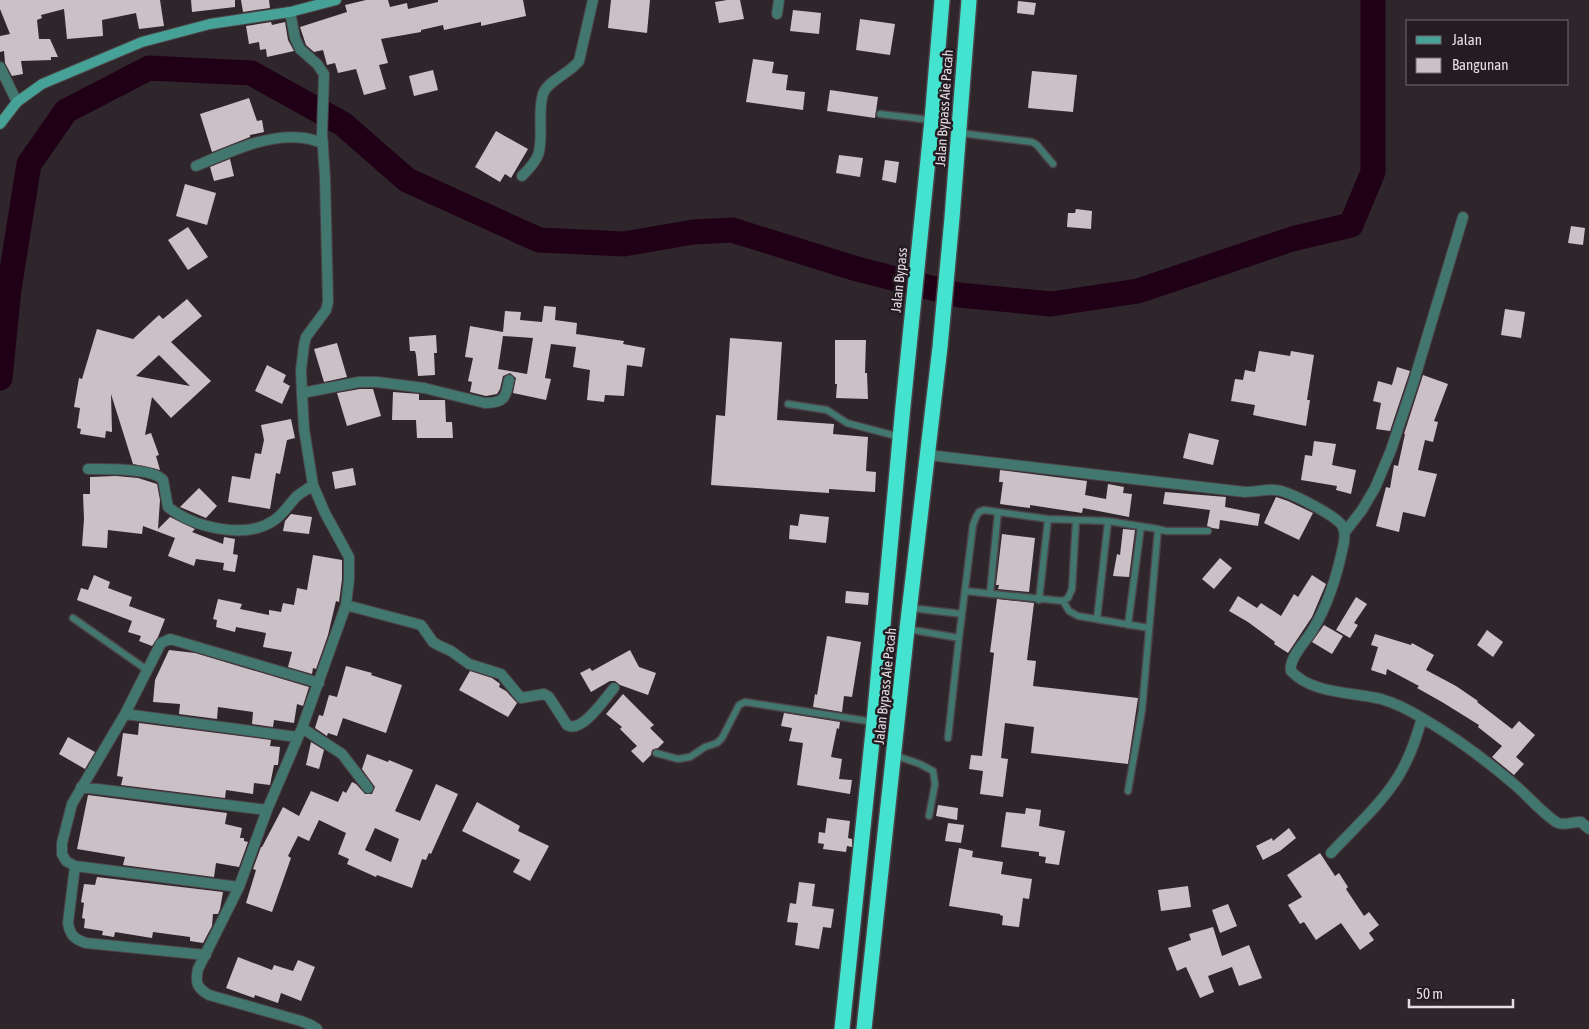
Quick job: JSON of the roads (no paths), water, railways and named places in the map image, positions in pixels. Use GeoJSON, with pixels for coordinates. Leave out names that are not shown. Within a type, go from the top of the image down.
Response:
{"type":"FeatureCollection","features":[{"type":"Feature","properties":{"kind":"highway","name":"Jalan Bypass Aie Pacah"},"geometry":{"type":"LineString","coordinates":[[922,217],[942,0]]}},
{"type":"Feature","properties":{"kind":"highway","name":"Jalan Bypass Aie Pacah"},"geometry":{"type":"LineString","coordinates":[[864,1029],[907,629],[940,347],[952,218],[968,0]]}},
{"type":"Feature","properties":{"kind":"highway","name":"Jalan Bypass"},"geometry":{"type":"LineString","coordinates":[[842,1029],[874,722],[922,217]]}},
{"type":"Feature","properties":{"kind":"street"},"geometry":{"type":"LineString","coordinates":[[0,124],[17,102],[42,84],[142,42],[210,24],[290,12],[336,0]]}},
{"type":"Feature","properties":{"kind":"street"},"geometry":{"type":"LineString","coordinates":[[522,176],[538,157],[543,94],[547,86],[573,69],[579,61],[592,0]]}},
{"type":"Feature","properties":{"kind":"street"},"geometry":{"type":"LineString","coordinates":[[777,14],[780,0]]}},
{"type":"Feature","properties":{"kind":"street"},"geometry":{"type":"LineString","coordinates":[[290,12],[295,38],[300,49],[321,69],[324,74],[325,87],[322,139],[326,194],[326,283],[328,302],[326,310],[306,337],[304,345],[301,370],[304,429],[314,485],[349,557],[350,579],[346,605],[319,682],[267,810],[239,887],[198,970],[196,981],[200,990],[209,995],[300,1021],[317,1029]]}},
{"type":"Feature","properties":{"kind":"street"},"geometry":{"type":"LineString","coordinates":[[0,68],[17,102]]}},
{"type":"Feature","properties":{"kind":"street"},"geometry":{"type":"LineString","coordinates":[[196,166],[268,139],[281,137],[322,139]]}},
{"type":"Feature","properties":{"kind":"street"},"geometry":{"type":"LineString","coordinates":[[1463,217],[1413,384],[1391,450],[1375,488],[1362,510],[1345,532],[1341,557],[1328,601],[1314,627],[1291,661],[1291,671],[1304,682],[1321,688],[1382,699],[1397,704],[1468,748],[1508,779],[1553,819],[1563,824],[1581,822],[1589,829]]}},
{"type":"Feature","properties":{"kind":"street"},"geometry":{"type":"LineString","coordinates":[[302,393],[359,382],[377,382],[424,388],[485,403],[494,403],[504,399],[509,380]]}},
{"type":"Feature","properties":{"kind":"street"},"geometry":{"type":"LineString","coordinates":[[928,455],[1245,492],[1277,490],[1302,499],[1336,519],[1342,525],[1345,532]]}},
{"type":"Feature","properties":{"kind":"street"},"geometry":{"type":"LineString","coordinates":[[88,469],[122,469],[157,476],[164,480],[168,506],[173,511],[205,526],[249,531],[275,520],[298,496],[314,485]]}},
{"type":"Feature","properties":{"kind":"street"},"geometry":{"type":"LineString","coordinates":[[346,605],[421,625],[438,646],[451,651],[469,664],[501,674],[521,698],[544,694],[549,697],[567,725],[571,727],[576,727],[589,719],[614,688]]}},
{"type":"Feature","properties":{"kind":"street"},"geometry":{"type":"LineString","coordinates":[[239,887],[75,866],[66,861],[62,854],[62,843],[72,804],[125,714],[161,643],[170,639],[319,682]]}},
{"type":"Feature","properties":{"kind":"street"},"geometry":{"type":"LineString","coordinates":[[125,714],[299,732],[342,754],[368,788]]}},
{"type":"Feature","properties":{"kind":"street"},"geometry":{"type":"LineString","coordinates":[[1331,853],[1386,793],[1402,770],[1414,745],[1422,718]]}},
{"type":"Feature","properties":{"kind":"street"},"geometry":{"type":"LineString","coordinates":[[81,787],[267,810]]}},
{"type":"Feature","properties":{"kind":"street"},"geometry":{"type":"LineString","coordinates":[[75,866],[68,923],[70,932],[76,940],[86,943],[206,955]]}},
{"type":"Feature","properties":{"kind":"lane"},"geometry":{"type":"LineString","coordinates":[[880,114],[932,120]]}},
{"type":"Feature","properties":{"kind":"lane"},"geometry":{"type":"LineString","coordinates":[[958,133],[1032,142],[1037,145],[1053,164]]}},
{"type":"Feature","properties":{"kind":"lane"},"geometry":{"type":"LineString","coordinates":[[788,404],[828,410],[847,423],[900,437]]}},
{"type":"Feature","properties":{"kind":"lane"},"geometry":{"type":"LineString","coordinates":[[948,738],[973,525],[980,512],[984,510],[1048,519],[1108,522],[1166,531],[1208,531]]}},
{"type":"Feature","properties":{"kind":"lane"},"geometry":{"type":"LineString","coordinates":[[990,594],[998,512]]}},
{"type":"Feature","properties":{"kind":"lane"},"geometry":{"type":"LineString","coordinates":[[1039,600],[1048,519]]}},
{"type":"Feature","properties":{"kind":"lane"},"geometry":{"type":"LineString","coordinates":[[965,591],[1039,600],[1063,601],[1068,598],[1072,589],[1076,520]]}},
{"type":"Feature","properties":{"kind":"lane"},"geometry":{"type":"LineString","coordinates":[[1097,619],[1108,522]]}},
{"type":"Feature","properties":{"kind":"lane"},"geometry":{"type":"LineString","coordinates":[[1128,625],[1141,526]]}},
{"type":"Feature","properties":{"kind":"lane"},"geometry":{"type":"LineString","coordinates":[[1128,792],[1142,710],[1158,529]]}},
{"type":"Feature","properties":{"kind":"lane"},"geometry":{"type":"LineString","coordinates":[[1063,601],[1066,608],[1072,614],[1149,628]]}},
{"type":"Feature","properties":{"kind":"lane"},"geometry":{"type":"LineString","coordinates":[[910,608],[962,614]]}},
{"type":"Feature","properties":{"kind":"lane"},"geometry":{"type":"LineString","coordinates":[[73,618],[147,670]]}},
{"type":"Feature","properties":{"kind":"lane"},"geometry":{"type":"LineString","coordinates":[[907,629],[959,638]]}},
{"type":"Feature","properties":{"kind":"lane"},"geometry":{"type":"LineString","coordinates":[[656,753],[678,759],[690,757],[705,747],[717,744],[742,703],[874,722]]}},
{"type":"Feature","properties":{"kind":"lane"},"geometry":{"type":"LineString","coordinates":[[894,755],[920,764],[933,771],[935,784],[929,816]]}},
{"type":"Feature","properties":{"kind":"waterway"},"geometry":{"type":"LineString","coordinates":[[0,378],[9,289],[29,164],[66,111],[149,68],[251,73],[343,124],[407,180],[539,240],[624,244],[693,232],[732,230],[857,269],[959,295],[1051,304],[1138,291],[1292,239],[1351,225],[1373,172],[1373,0]]}}]}
